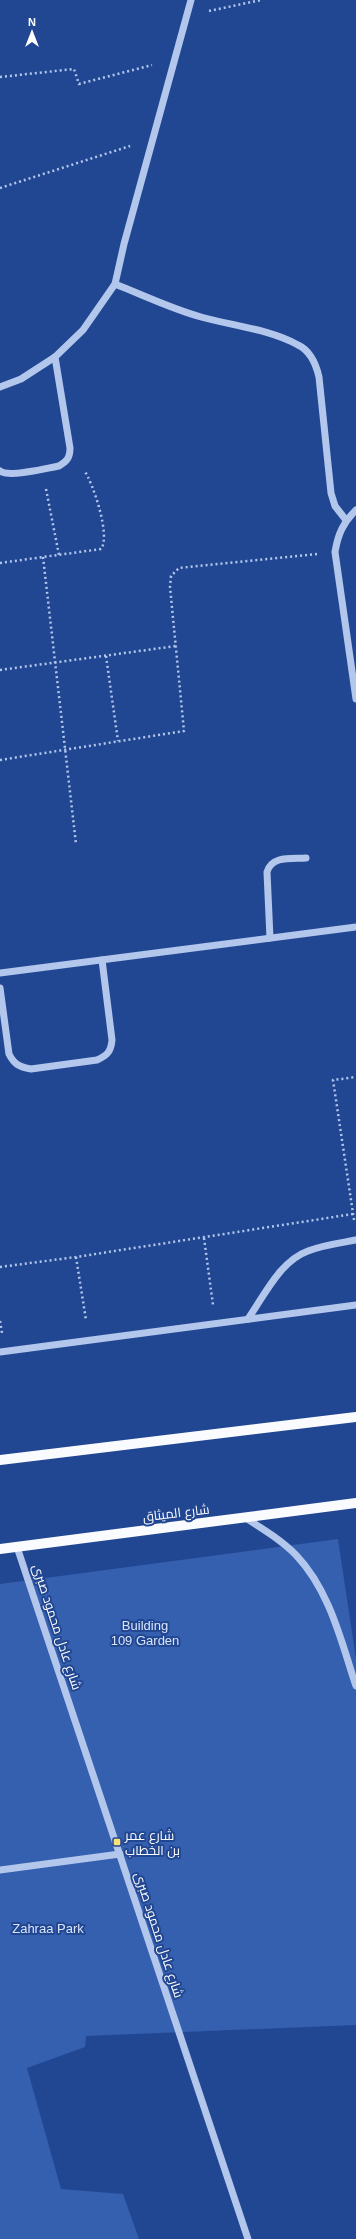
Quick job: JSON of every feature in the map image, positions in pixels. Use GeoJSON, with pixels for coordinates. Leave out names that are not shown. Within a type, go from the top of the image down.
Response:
{"type":"FeatureCollection","features":[{"type":"Feature","properties":{"kind":"main road"},"geometry":{"type":"LineString","coordinates":[[0,1460],[356,1417]]}},
{"type":"Feature","properties":{"kind":"main road","name":"شارع الميثاق"},"geometry":{"type":"LineString","coordinates":[[0,1549],[356,1503]]}},
{"type":"Feature","properties":{"kind":"street"},"geometry":{"type":"LineString","coordinates":[[0,387],[21,379],[55,357],[83,330],[115,284],[124,244],[191,0]]}},
{"type":"Feature","properties":{"kind":"street"},"geometry":{"type":"LineString","coordinates":[[115,284],[199,317],[271,334],[299,345],[309,353],[316,364],[331,493],[336,506],[346,520]]}},
{"type":"Feature","properties":{"kind":"street"},"geometry":{"type":"LineString","coordinates":[[0,471],[3,474],[12,474],[59,466],[66,462],[70,456],[55,357]]}},
{"type":"Feature","properties":{"kind":"street"},"geometry":{"type":"LineString","coordinates":[[356,510],[346,520],[338,535],[335,552],[356,699]]}},
{"type":"Feature","properties":{"kind":"street"},"geometry":{"type":"LineString","coordinates":[[270,938],[268,866],[279,860],[306,858]]}},
{"type":"Feature","properties":{"kind":"street"},"geometry":{"type":"LineString","coordinates":[[0,973],[356,927]]}},
{"type":"Feature","properties":{"kind":"street"},"geometry":{"type":"LineString","coordinates":[[0,988],[9,1054],[13,1062],[21,1068],[97,1060],[106,1056],[111,1049],[112,1040],[102,960]]}},
{"type":"Feature","properties":{"kind":"street"},"geometry":{"type":"LineString","coordinates":[[248,1319],[284,1268],[294,1258],[308,1251],[356,1240]]}},
{"type":"Feature","properties":{"kind":"street"},"geometry":{"type":"LineString","coordinates":[[0,1352],[356,1305]]}},
{"type":"Feature","properties":{"kind":"street"},"geometry":{"type":"LineString","coordinates":[[244,1517],[272,1534],[297,1556],[317,1582],[331,1611],[356,1686]]}},
{"type":"Feature","properties":{"kind":"street","name":"شارع عادل محمود صبرى"},"geometry":{"type":"LineString","coordinates":[[17,1546],[248,2239]]}},
{"type":"Feature","properties":{"kind":"street"},"geometry":{"type":"LineString","coordinates":[[0,1870],[120,1854]]}},
{"type":"Feature","properties":{"kind":"path"},"geometry":{"type":"LineString","coordinates":[[187,15],[262,0]]}},
{"type":"Feature","properties":{"kind":"path"},"geometry":{"type":"LineString","coordinates":[[0,77],[74,69],[79,84],[175,59]]}},
{"type":"Feature","properties":{"kind":"path"},"geometry":{"type":"LineString","coordinates":[[0,188],[153,138]]}},
{"type":"Feature","properties":{"kind":"path"},"geometry":{"type":"LineString","coordinates":[[0,563],[101,549],[104,541],[96,494],[82,467],[70,456]]}},
{"type":"Feature","properties":{"kind":"path"},"geometry":{"type":"LineString","coordinates":[[42,469],[59,555]]}},
{"type":"Feature","properties":{"kind":"path"},"geometry":{"type":"LineString","coordinates":[[0,760],[184,730],[170,587],[171,576],[179,568],[335,552]]}},
{"type":"Feature","properties":{"kind":"path"},"geometry":{"type":"LineString","coordinates":[[43,557],[76,844]]}},
{"type":"Feature","properties":{"kind":"path"},"geometry":{"type":"LineString","coordinates":[[0,670],[176,646]]}},
{"type":"Feature","properties":{"kind":"path"},"geometry":{"type":"LineString","coordinates":[[106,656],[118,741]]}},
{"type":"Feature","properties":{"kind":"path"},"geometry":{"type":"LineString","coordinates":[[355,1227],[333,1080],[356,1077]]}},
{"type":"Feature","properties":{"kind":"path"},"geometry":{"type":"LineString","coordinates":[[0,1266],[76,1257],[353,1214]]}},
{"type":"Feature","properties":{"kind":"path"},"geometry":{"type":"LineString","coordinates":[[204,1238],[216,1323]]}},
{"type":"Feature","properties":{"kind":"path"},"geometry":{"type":"LineString","coordinates":[[76,1257],[89,1341]]}},
{"type":"Feature","properties":{"kind":"green space"},"geometry":{"type":"Polygon","coordinates":[[[338,1539],[356,1659],[356,2025],[86,2036],[85,2047],[27,2068],[61,2189],[123,2194],[139,2239],[0,2239],[0,1584],[338,1539]]]}},
{"type":"Feature","properties":{"kind":"place","name":"شارع عمر بن الخطاب"},"geometry":{"type":"Point","coordinates":[117,1842]}},
{"type":"Feature","properties":{"kind":"park label","name":"Building 109 Garden"},"geometry":{"type":"Point","coordinates":[145,1632]}},
{"type":"Feature","properties":{"kind":"park label","name":"Zahraa Park"},"geometry":{"type":"Point","coordinates":[48,1928]}}]}
